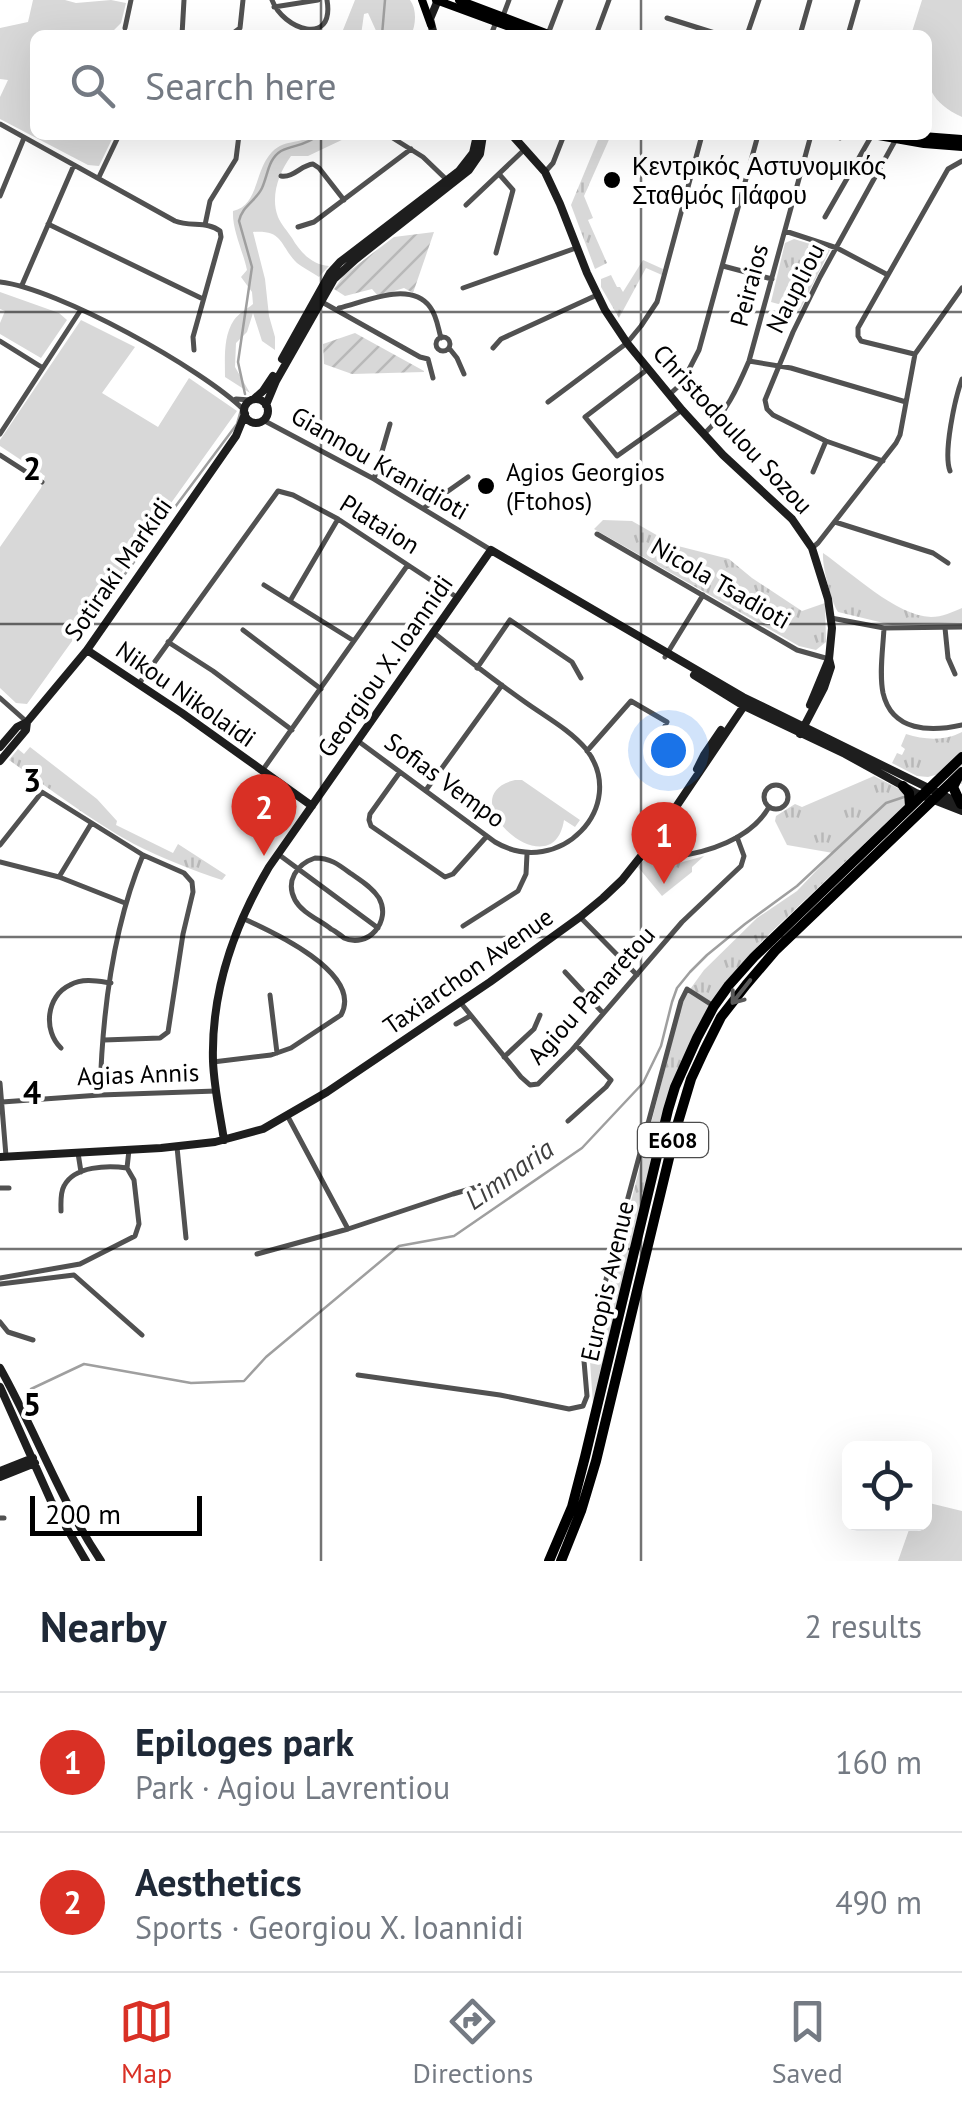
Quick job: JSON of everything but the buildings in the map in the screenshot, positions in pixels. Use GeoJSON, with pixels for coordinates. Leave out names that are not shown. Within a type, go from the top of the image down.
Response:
{"type":"FeatureCollection","features":[{"type":"Feature","properties":{"kind":"highway","name":"Europis Avenue"},"geometry":{"type":"LineString","coordinates":[[561,1561],[596,1461],[676,1129],[704,1051],[722,1018],[775,952],[931,794],[962,757]]}},
{"type":"Feature","properties":{"kind":"highway"},"geometry":{"type":"LineString","coordinates":[[960,774],[953,786],[961,806]]}},
{"type":"Feature","properties":{"kind":"highway","name":"Europis Avenue"},"geometry":{"type":"LineString","coordinates":[[549,1561],[572,1507],[589,1444],[668,1110],[714,1006],[754,957],[910,806],[960,774]]}},
{"type":"Feature","properties":{"kind":"highway"},"geometry":{"type":"LineString","coordinates":[[903,786],[909,793],[910,806]]}},
{"type":"Feature","properties":{"kind":"main road"},"geometry":{"type":"LineString","coordinates":[[422,0],[432,30]]}},
{"type":"Feature","properties":{"kind":"main road"},"geometry":{"type":"LineString","coordinates":[[437,0],[464,3],[521,30]]}},
{"type":"Feature","properties":{"kind":"main road"},"geometry":{"type":"LineString","coordinates":[[499,19],[536,30]]}},
{"type":"Feature","properties":{"kind":"main road"},"geometry":{"type":"LineString","coordinates":[[932,138],[962,143]]}},
{"type":"Feature","properties":{"kind":"main road"},"geometry":{"type":"LineString","coordinates":[[912,140],[962,143]]}},
{"type":"Feature","properties":{"kind":"street"},"geometry":{"type":"LineString","coordinates":[[125,28],[131,0]]}},
{"type":"Feature","properties":{"kind":"street"},"geometry":{"type":"LineString","coordinates":[[182,30],[184,0]]}},
{"type":"Feature","properties":{"kind":"street"},"geometry":{"type":"LineString","coordinates":[[237,30],[242,0]]}},
{"type":"Feature","properties":{"kind":"street"},"geometry":{"type":"LineString","coordinates":[[273,3],[318,0]]}},
{"type":"Feature","properties":{"kind":"street"},"geometry":{"type":"LineString","coordinates":[[273,3],[285,19],[317,30],[328,10],[326,0]]}},
{"type":"Feature","properties":{"kind":"street"},"geometry":{"type":"LineString","coordinates":[[432,30],[431,14],[437,0]]}},
{"type":"Feature","properties":{"kind":"street"},"geometry":{"type":"LineString","coordinates":[[494,30],[508,0]]}},
{"type":"Feature","properties":{"kind":"street"},"geometry":{"type":"LineString","coordinates":[[551,30],[561,0]]}},
{"type":"Feature","properties":{"kind":"street"},"geometry":{"type":"LineString","coordinates":[[598,30],[609,0]]}},
{"type":"Feature","properties":{"kind":"street"},"geometry":{"type":"LineString","coordinates":[[749,30],[759,0]]}},
{"type":"Feature","properties":{"kind":"street"},"geometry":{"type":"LineString","coordinates":[[801,30],[810,0]]}},
{"type":"Feature","properties":{"kind":"street"},"geometry":{"type":"LineString","coordinates":[[849,30],[858,0]]}},
{"type":"Feature","properties":{"kind":"street"},"geometry":{"type":"LineString","coordinates":[[667,18],[706,30]]}},
{"type":"Feature","properties":{"kind":"street"},"geometry":{"type":"LineString","coordinates":[[0,124],[181,223],[216,227],[220,231],[193,337],[194,350]]}},
{"type":"Feature","properties":{"kind":"street"},"geometry":{"type":"LineString","coordinates":[[0,196],[24,138]]}},
{"type":"Feature","properties":{"kind":"street"},"geometry":{"type":"LineString","coordinates":[[99,177],[117,140]]}},
{"type":"Feature","properties":{"kind":"street"},"geometry":{"type":"LineString","coordinates":[[205,225],[210,200],[236,159],[238,140]]}},
{"type":"Feature","properties":{"kind":"street"},"geometry":{"type":"LineString","coordinates":[[396,140],[424,157],[450,183]]}},
{"type":"Feature","properties":{"kind":"street"},"geometry":{"type":"LineString","coordinates":[[0,282],[22,285],[80,310],[205,378],[233,399],[249,420],[259,421],[266,415],[274,386],[330,273],[450,183],[468,162],[477,140]]}},
{"type":"Feature","properties":{"kind":"street","name":"Christodoulou Sozou"},"geometry":{"type":"LineString","coordinates":[[517,140],[544,172],[597,295],[627,343],[733,465],[792,519],[812,548],[825,584],[831,618],[830,671],[800,729]]}},
{"type":"Feature","properties":{"kind":"street"},"geometry":{"type":"LineString","coordinates":[[544,172],[553,163],[562,140]]}},
{"type":"Feature","properties":{"kind":"street"},"geometry":{"type":"LineString","coordinates":[[548,402],[627,343],[657,302],[701,140]]}},
{"type":"Feature","properties":{"kind":"street"},"geometry":{"type":"LineString","coordinates":[[670,394],[694,364],[757,140]]}},
{"type":"Feature","properties":{"kind":"street","name":"Peiraios"},"geometry":{"type":"LineString","coordinates":[[704,434],[734,396],[749,361],[810,140]]}},
{"type":"Feature","properties":{"kind":"street"},"geometry":{"type":"LineString","coordinates":[[825,217],[869,140]]}},
{"type":"Feature","properties":{"kind":"street","name":"Naupliou"},"geometry":{"type":"LineString","coordinates":[[826,441],[773,415],[766,405],[766,396],[820,277],[895,140]]}},
{"type":"Feature","properties":{"kind":"street"},"geometry":{"type":"LineString","coordinates":[[298,228],[314,222],[411,149]]}},
{"type":"Feature","properties":{"kind":"street"},"geometry":{"type":"LineString","coordinates":[[466,204],[525,149]]}},
{"type":"Feature","properties":{"kind":"street"},"geometry":{"type":"LineString","coordinates":[[914,354],[866,342],[858,336],[858,328],[948,169],[962,161]]}},
{"type":"Feature","properties":{"kind":"street"},"geometry":{"type":"LineString","coordinates":[[281,176],[290,176],[313,164],[344,200]]}},
{"type":"Feature","properties":{"kind":"street"},"geometry":{"type":"LineString","coordinates":[[22,285],[74,165]]}},
{"type":"Feature","properties":{"kind":"street"},"geometry":{"type":"LineString","coordinates":[[496,253],[513,190],[499,174]]}},
{"type":"Feature","properties":{"kind":"street"},"geometry":{"type":"LineString","coordinates":[[48,224],[203,300]]}},
{"type":"Feature","properties":{"kind":"street"},"geometry":{"type":"LineString","coordinates":[[785,231],[837,248],[888,274]]}},
{"type":"Feature","properties":{"kind":"street"},"geometry":{"type":"LineString","coordinates":[[463,288],[576,248]]}},
{"type":"Feature","properties":{"kind":"street"},"geometry":{"type":"LineString","coordinates":[[724,266],[772,279]]}},
{"type":"Feature","properties":{"kind":"street"},"geometry":{"type":"LineString","coordinates":[[812,548],[900,435],[914,354],[962,288]]}},
{"type":"Feature","properties":{"kind":"street"},"geometry":{"type":"LineString","coordinates":[[336,309],[406,293],[430,306],[441,338]]}},
{"type":"Feature","properties":{"kind":"street"},"geometry":{"type":"LineString","coordinates":[[493,348],[501,339],[597,295]]}},
{"type":"Feature","properties":{"kind":"street"},"geometry":{"type":"LineString","coordinates":[[317,300],[428,359]]}},
{"type":"Feature","properties":{"kind":"street"},"geometry":{"type":"LineString","coordinates":[[245,412],[269,384],[317,300]]}},
{"type":"Feature","properties":{"kind":"street"},"geometry":{"type":"LineString","coordinates":[[0,434],[80,310]]}},
{"type":"Feature","properties":{"kind":"street"},"geometry":{"type":"LineString","coordinates":[[441,338],[449,341],[464,374]]}},
{"type":"Feature","properties":{"kind":"street"},"geometry":{"type":"LineString","coordinates":[[440,350],[436,344],[441,338]]}},
{"type":"Feature","properties":{"kind":"street"},"geometry":{"type":"LineString","coordinates":[[0,341],[43,368]]}},
{"type":"Feature","properties":{"kind":"street"},"geometry":{"type":"LineString","coordinates":[[428,359],[449,348]]}},
{"type":"Feature","properties":{"kind":"street"},"geometry":{"type":"LineString","coordinates":[[428,359],[433,378]]}},
{"type":"Feature","properties":{"kind":"street"},"geometry":{"type":"LineString","coordinates":[[749,361],[906,402]]}},
{"type":"Feature","properties":{"kind":"street"},"geometry":{"type":"LineString","coordinates":[[648,369],[584,418],[617,456],[682,410]]}},
{"type":"Feature","properties":{"kind":"street"},"geometry":{"type":"LineString","coordinates":[[950,471],[946,463],[948,445],[962,379]]}},
{"type":"Feature","properties":{"kind":"street"},"geometry":{"type":"LineString","coordinates":[[233,399],[261,400],[266,406]]}},
{"type":"Feature","properties":{"kind":"street"},"geometry":{"type":"LineString","coordinates":[[0,412],[10,418]]}},
{"type":"Feature","properties":{"kind":"street","name":"Sotiraki Markidi"},"geometry":{"type":"LineString","coordinates":[[0,761],[87,650],[236,436],[245,412]]}},
{"type":"Feature","properties":{"kind":"street","name":"Sotiraki Markidi"},"geometry":{"type":"LineString","coordinates":[[236,436],[259,421]]}},
{"type":"Feature","properties":{"kind":"street","name":"Giannou Kranidioti"},"geometry":{"type":"LineString","coordinates":[[259,421],[424,508],[632,633],[728,696],[800,729],[903,786],[931,794]]}},
{"type":"Feature","properties":{"kind":"street"},"geometry":{"type":"LineString","coordinates":[[374,479],[390,424]]}},
{"type":"Feature","properties":{"kind":"street"},"geometry":{"type":"LineString","coordinates":[[813,472],[826,441],[883,461]]}},
{"type":"Feature","properties":{"kind":"street"},"geometry":{"type":"LineString","coordinates":[[0,455],[42,482]]}},
{"type":"Feature","properties":{"kind":"street"},"geometry":{"type":"LineString","coordinates":[[424,508],[468,478]]}},
{"type":"Feature","properties":{"kind":"street","name":"Plataion"},"geometry":{"type":"LineString","coordinates":[[168,642],[278,491],[338,518],[458,598]]}},
{"type":"Feature","properties":{"kind":"street"},"geometry":{"type":"LineString","coordinates":[[290,601],[338,518]]}},
{"type":"Feature","properties":{"kind":"street"},"geometry":{"type":"LineString","coordinates":[[835,522],[934,553],[948,564]]}},
{"type":"Feature","properties":{"kind":"street","name":"Nicola Tsadioti"},"geometry":{"type":"LineString","coordinates":[[597,534],[797,650],[829,658]]}},
{"type":"Feature","properties":{"kind":"street","name":"Georgiou X. Ioannidi"},"geometry":{"type":"LineString","coordinates":[[224,1140],[216,1091],[215,1024],[221,980],[242,918],[278,854],[490,550]]}},
{"type":"Feature","properties":{"kind":"street"},"geometry":{"type":"LineString","coordinates":[[262,771],[408,564]]}},
{"type":"Feature","properties":{"kind":"street"},"geometry":{"type":"LineString","coordinates":[[264,585],[354,641]]}},
{"type":"Feature","properties":{"kind":"street"},"geometry":{"type":"LineString","coordinates":[[666,655],[703,594]]}},
{"type":"Feature","properties":{"kind":"street"},"geometry":{"type":"LineString","coordinates":[[831,618],[884,628],[962,627]]}},
{"type":"Feature","properties":{"kind":"street"},"geometry":{"type":"LineString","coordinates":[[478,668],[510,620],[572,662],[581,678]]}},
{"type":"Feature","properties":{"kind":"street"},"geometry":{"type":"LineString","coordinates":[[884,628],[882,690],[891,712],[908,726],[917,728],[937,730],[962,725]]}},
{"type":"Feature","properties":{"kind":"street"},"geometry":{"type":"LineString","coordinates":[[945,628],[954,674]]}},
{"type":"Feature","properties":{"kind":"street"},"geometry":{"type":"LineString","coordinates":[[243,630],[321,688]]}},
{"type":"Feature","properties":{"kind":"street"},"geometry":{"type":"LineString","coordinates":[[434,633],[570,734],[587,750],[598,783],[591,818],[569,842],[546,852],[527,854],[526,874],[518,891],[463,926]]}},
{"type":"Feature","properties":{"kind":"street"},"geometry":{"type":"LineString","coordinates":[[138,685],[168,642],[292,730]]}},
{"type":"Feature","properties":{"kind":"street","name":"Nikou Nikolaidi"},"geometry":{"type":"LineString","coordinates":[[87,650],[312,806]]}},
{"type":"Feature","properties":{"kind":"street","name":"Giannou Kranidioti"},"geometry":{"type":"LineString","coordinates":[[666,655],[744,702]]}},
{"type":"Feature","properties":{"kind":"street","name":"Christodoulou Sozou"},"geometry":{"type":"LineString","coordinates":[[800,729],[829,658]]}},
{"type":"Feature","properties":{"kind":"street"},"geometry":{"type":"LineString","coordinates":[[426,790],[502,686]]}},
{"type":"Feature","properties":{"kind":"street"},"geometry":{"type":"LineString","coordinates":[[728,696],[730,718]]}},
{"type":"Feature","properties":{"kind":"street"},"geometry":{"type":"LineString","coordinates":[[0,698],[28,722]]}},
{"type":"Feature","properties":{"kind":"street"},"geometry":{"type":"LineString","coordinates":[[587,750],[631,701],[667,722],[661,734]]}},
{"type":"Feature","properties":{"kind":"street","name":"Taxiarchon Avenue"},"geometry":{"type":"LineString","coordinates":[[692,782],[704,754],[744,702]]}},
{"type":"Feature","properties":{"kind":"street","name":"Taxiarchon Avenue"},"geometry":{"type":"LineString","coordinates":[[3,1157],[177,1147],[224,1140],[263,1129],[287,1116],[460,1002],[580,917],[622,880],[653,841],[744,702]]}},
{"type":"Feature","properties":{"kind":"street"},"geometry":{"type":"LineString","coordinates":[[814,732],[816,704]]}},
{"type":"Feature","properties":{"kind":"street","name":"Sotiraki Markidi"},"geometry":{"type":"LineString","coordinates":[[0,748],[17,727],[28,722]]}},
{"type":"Feature","properties":{"kind":"street","name":"Giannou Kranidioti"},"geometry":{"type":"LineString","coordinates":[[800,729],[814,732],[931,794]]}},
{"type":"Feature","properties":{"kind":"street","name":"Sofias Vempo"},"geometry":{"type":"LineString","coordinates":[[358,741],[487,836],[504,847],[527,854]]}},
{"type":"Feature","properties":{"kind":"street"},"geometry":{"type":"LineString","coordinates":[[400,772],[370,814],[372,826],[445,877],[453,874],[487,836]]}},
{"type":"Feature","properties":{"kind":"street"},"geometry":{"type":"LineString","coordinates":[[774,785],[783,788],[788,796],[786,804],[778,809],[769,807],[764,800],[766,790],[774,785]]}},
{"type":"Feature","properties":{"kind":"street"},"geometry":{"type":"LineString","coordinates":[[0,846],[42,792],[143,855],[184,873],[193,886],[166,1035],[104,1040]]}},
{"type":"Feature","properties":{"kind":"street"},"geometry":{"type":"LineString","coordinates":[[931,794],[961,806]]}},
{"type":"Feature","properties":{"kind":"street"},"geometry":{"type":"LineString","coordinates":[[653,841],[672,857],[695,854],[737,837],[761,820],[769,807]]}},
{"type":"Feature","properties":{"kind":"street"},"geometry":{"type":"LineString","coordinates":[[59,877],[91,824]]}},
{"type":"Feature","properties":{"kind":"street","name":"Agiou Panaretou"},"geometry":{"type":"LineString","coordinates":[[504,1058],[533,1086],[552,1072],[682,922],[741,866],[744,856],[737,837]]}},
{"type":"Feature","properties":{"kind":"street"},"geometry":{"type":"LineString","coordinates":[[278,854],[378,928]]}},
{"type":"Feature","properties":{"kind":"street"},"geometry":{"type":"LineString","coordinates":[[100,1095],[111,983],[126,903],[143,855]]}},
{"type":"Feature","properties":{"kind":"street"},"geometry":{"type":"LineString","coordinates":[[324,858],[352,874],[382,902],[382,922],[378,928],[356,940],[344,938],[301,908],[291,889],[296,869],[307,861],[324,858]]}},
{"type":"Feature","properties":{"kind":"street"},"geometry":{"type":"LineString","coordinates":[[0,862],[59,877],[126,903]]}},
{"type":"Feature","properties":{"kind":"street"},"geometry":{"type":"LineString","coordinates":[[580,917],[637,975]]}},
{"type":"Feature","properties":{"kind":"street"},"geometry":{"type":"LineString","coordinates":[[214,1062],[277,1053],[305,1040],[341,1015],[346,1000],[322,965],[302,947],[242,918]]}},
{"type":"Feature","properties":{"kind":"street"},"geometry":{"type":"LineString","coordinates":[[565,972],[603,1013]]}},
{"type":"Feature","properties":{"kind":"street"},"geometry":{"type":"LineString","coordinates":[[61,1048],[50,1033],[50,1015],[58,995],[84,980],[111,983]]}},
{"type":"Feature","properties":{"kind":"street"},"geometry":{"type":"LineString","coordinates":[[358,1375],[568,1409],[582,1406],[588,1396],[584,1361],[681,1001],[687,989],[714,1006]]}},
{"type":"Feature","properties":{"kind":"street"},"geometry":{"type":"LineString","coordinates":[[270,995],[277,1053]]}},
{"type":"Feature","properties":{"kind":"street"},"geometry":{"type":"LineString","coordinates":[[460,1002],[504,1058],[534,1028],[540,1015]]}},
{"type":"Feature","properties":{"kind":"street"},"geometry":{"type":"LineString","coordinates":[[456,1024],[470,1016]]}},
{"type":"Feature","properties":{"kind":"street"},"geometry":{"type":"LineString","coordinates":[[568,1121],[611,1080],[576,1045]]}},
{"type":"Feature","properties":{"kind":"street"},"geometry":{"type":"LineString","coordinates":[[0,1083],[3,1157]]}},
{"type":"Feature","properties":{"kind":"street","name":"Agias Annis"},"geometry":{"type":"LineString","coordinates":[[2,1102],[216,1091]]}},
{"type":"Feature","properties":{"kind":"street"},"geometry":{"type":"LineString","coordinates":[[287,1116],[348,1230]]}},
{"type":"Feature","properties":{"kind":"street"},"geometry":{"type":"LineString","coordinates":[[177,1147],[186,1238]]}},
{"type":"Feature","properties":{"kind":"street"},"geometry":{"type":"LineString","coordinates":[[0,1281],[49,1274],[80,1264],[135,1236],[139,1224],[134,1180],[127,1168],[130,1150]]}},
{"type":"Feature","properties":{"kind":"street"},"geometry":{"type":"LineString","coordinates":[[78,1153],[81,1172]]}},
{"type":"Feature","properties":{"kind":"street"},"geometry":{"type":"LineString","coordinates":[[61,1211],[65,1183],[81,1172],[127,1168]]}},
{"type":"Feature","properties":{"kind":"street"},"geometry":{"type":"LineString","coordinates":[[256,1254],[487,1187]]}},
{"type":"Feature","properties":{"kind":"street"},"geometry":{"type":"LineString","coordinates":[[0,1188],[9,1188]]}},
{"type":"Feature","properties":{"kind":"street"},"geometry":{"type":"LineString","coordinates":[[49,1274],[76,1276],[142,1335]]}},
{"type":"Feature","properties":{"kind":"street"},"geometry":{"type":"LineString","coordinates":[[0,1322],[8,1332],[33,1340]]}},
{"type":"Feature","properties":{"kind":"street"},"geometry":{"type":"LineString","coordinates":[[0,1368],[81,1530],[101,1561]]}},
{"type":"Feature","properties":{"kind":"street"},"geometry":{"type":"LineString","coordinates":[[0,1387],[23,1442],[16,1460],[2,1473]]}},
{"type":"Feature","properties":{"kind":"street"},"geometry":{"type":"LineString","coordinates":[[20,1434],[86,1561]]}},
{"type":"Feature","properties":{"kind":"street"},"geometry":{"type":"LineString","coordinates":[[2,1473],[43,1457]]}},
{"type":"Feature","properties":{"kind":"green space"},"geometry":{"type":"Polygon","coordinates":[[[33,0],[126,3],[121,23],[114,30],[30,30],[30,135],[0,119],[0,97],[8,80],[0,79],[0,28],[28,22],[33,0]]]}},
{"type":"Feature","properties":{"kind":"green space"},"geometry":{"type":"Polygon","coordinates":[[[355,0],[410,0],[414,8],[413,30],[376,30],[368,13],[364,14],[362,30],[343,30],[355,0]]]}},
{"type":"Feature","properties":{"kind":"green space"},"geometry":{"type":"Polygon","coordinates":[[[922,0],[962,0],[962,117],[932,93],[932,30],[913,30],[922,0]]]}},
{"type":"Feature","properties":{"kind":"green space"},"geometry":{"type":"Polygon","coordinates":[[[40,140],[112,140],[99,166],[88,165],[40,140]]]}},
{"type":"Feature","properties":{"kind":"green space"},"geometry":{"type":"Polygon","coordinates":[[[342,140],[308,156],[291,156],[277,185],[275,201],[281,222],[303,253],[329,266],[319,277],[297,263],[276,236],[253,232],[265,279],[275,350],[262,341],[253,313],[247,332],[236,343],[235,367],[250,393],[225,377],[230,326],[253,304],[252,292],[241,277],[247,270],[233,211],[251,197],[272,153],[283,145],[342,140]]]}},
{"type":"Feature","properties":{"kind":"green space"},"geometry":{"type":"Polygon","coordinates":[[[598,140],[609,140],[584,196],[593,218],[588,220],[607,263],[595,269],[571,205],[598,140]]]}},
{"type":"Feature","properties":{"kind":"green space"},"geometry":{"type":"Polygon","coordinates":[[[434,232],[413,293],[404,288],[378,296],[372,289],[345,296],[334,289],[344,275],[394,237],[434,232]]]}},
{"type":"Feature","properties":{"kind":"green space"},"geometry":{"type":"Polygon","coordinates":[[[794,239],[830,250],[800,310],[771,302],[785,243],[794,239]]]}},
{"type":"Feature","properties":{"kind":"green space"},"geometry":{"type":"Polygon","coordinates":[[[643,260],[663,269],[662,275],[646,268],[619,318],[601,287],[601,279],[611,275],[623,292],[643,260]]]}},
{"type":"Feature","properties":{"kind":"green space"},"geometry":{"type":"Polygon","coordinates":[[[0,292],[59,313],[67,320],[41,358],[0,334],[5,311],[0,309],[0,292]]]}},
{"type":"Feature","properties":{"kind":"green space"},"geometry":{"type":"Polygon","coordinates":[[[81,320],[135,347],[102,393],[158,427],[189,378],[237,411],[27,704],[16,703],[0,688],[0,547],[41,488],[45,476],[0,446],[0,440],[81,320]]]}},
{"type":"Feature","properties":{"kind":"green space"},"geometry":{"type":"Polygon","coordinates":[[[355,333],[424,372],[352,374],[324,364],[323,344],[355,333]]]}},
{"type":"Feature","properties":{"kind":"green space"},"geometry":{"type":"Polygon","coordinates":[[[603,520],[632,521],[674,545],[729,559],[802,611],[825,603],[826,642],[816,650],[799,646],[594,529],[603,520]]]}},
{"type":"Feature","properties":{"kind":"green space"},"geometry":{"type":"Polygon","coordinates":[[[823,553],[903,609],[931,617],[962,608],[962,622],[892,625],[838,612],[823,553]]]}},
{"type":"Feature","properties":{"kind":"green space"},"geometry":{"type":"Polygon","coordinates":[[[962,732],[962,784],[939,774],[917,776],[892,763],[897,753],[902,755],[905,749],[901,746],[906,734],[935,739],[962,732]]]}},
{"type":"Feature","properties":{"kind":"green space"},"geometry":{"type":"Polygon","coordinates":[[[30,747],[97,799],[117,821],[116,825],[173,853],[178,844],[226,875],[222,880],[177,864],[102,825],[9,760],[18,749],[24,754],[30,747]]]}},
{"type":"Feature","properties":{"kind":"green space"},"geometry":{"type":"Polygon","coordinates":[[[874,776],[907,793],[907,803],[763,940],[721,990],[673,1089],[593,1404],[590,1361],[683,999],[704,970],[757,918],[797,891],[833,853],[787,845],[776,816],[795,804],[802,807],[874,776]]]}},
{"type":"Feature","properties":{"kind":"green space"},"geometry":{"type":"Polygon","coordinates":[[[522,780],[580,820],[575,827],[564,820],[556,840],[542,846],[525,843],[497,819],[492,803],[497,789],[522,780]]]}},
{"type":"Feature","properties":{"kind":"green space"},"geometry":{"type":"Polygon","coordinates":[[[658,852],[679,863],[704,856],[692,872],[662,896],[638,867],[650,853],[658,852]]]}},
{"type":"Feature","properties":{"kind":"green space"},"geometry":{"type":"Polygon","coordinates":[[[932,1504],[962,1511],[962,1561],[898,1561],[909,1531],[932,1531],[932,1504]]]}},
{"type":"Feature","properties":{"kind":"waterway"},"geometry":{"type":"LineString","coordinates":[[382,30],[385,0]]}},
{"type":"Feature","properties":{"kind":"waterway"},"geometry":{"type":"LineString","coordinates":[[245,394],[238,362],[252,267],[239,221],[262,188],[277,154],[311,140]]}},
{"type":"Feature","properties":{"kind":"waterway"},"geometry":{"type":"LineString","coordinates":[[122,578],[237,424],[241,410]]}},
{"type":"Feature","properties":{"kind":"waterway","name":"Limnaria"},"geometry":{"type":"LineString","coordinates":[[31,1389],[84,1364],[191,1383],[244,1381],[266,1357],[399,1246],[454,1236],[582,1148],[643,1083],[661,1046],[677,988],[690,972],[797,886],[886,803],[904,797]]}},
{"type":"Feature","properties":{"kind":"place","name":"Κεντρικός Αστυνομικός Σταθμός Πάφου"},"geometry":{"type":"Point","coordinates":[612,180]}},
{"type":"Feature","properties":{"kind":"place","name":"Agios Georgios (Ftohos)"},"geometry":{"type":"Point","coordinates":[486,486]}},
{"type":"Feature","properties":{"kind":"place","name":"Aesthetics"},"geometry":{"type":"Point","coordinates":[264,856]}},
{"type":"Feature","properties":{"kind":"place","name":"Epiloges park"},"geometry":{"type":"Point","coordinates":[664,884]}}]}
